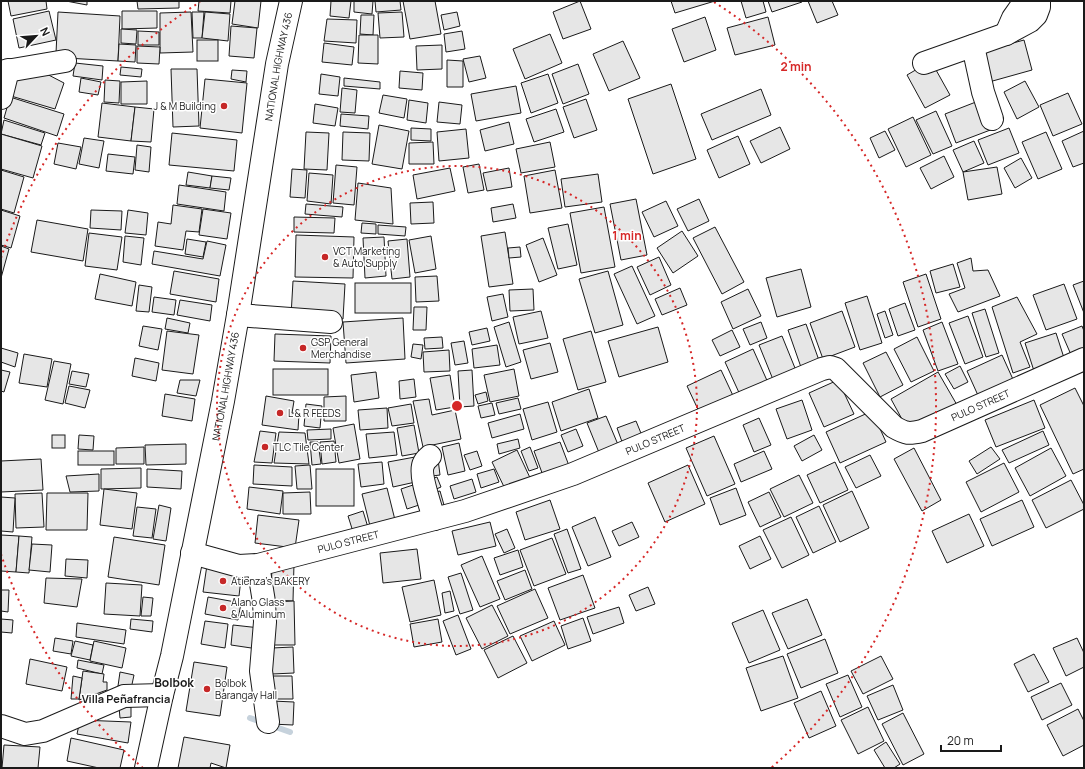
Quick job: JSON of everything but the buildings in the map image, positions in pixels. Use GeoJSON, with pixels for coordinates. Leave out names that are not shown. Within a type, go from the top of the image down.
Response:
{"type":"FeatureCollection","features":[{"type":"Feature","properties":{"kind":"street","name":"NATIONAL HIGHWAY 436"},"geometry":{"type":"LineString","coordinates":[[146,768],[172,656],[223,401],[238,315],[277,64],[291,1]]}},
{"type":"Feature","properties":{"kind":"street"},"geometry":{"type":"LineString","coordinates":[[1006,34],[1013,18],[1025,1]]}},
{"type":"Feature","properties":{"kind":"street"},"geometry":{"type":"LineString","coordinates":[[924,63],[1006,34],[1030,21],[1036,15],[1039,7],[1039,1]]}},
{"type":"Feature","properties":{"kind":"street"},"geometry":{"type":"LineString","coordinates":[[973,46],[983,92],[992,119]]}},
{"type":"Feature","properties":{"kind":"street"},"geometry":{"type":"LineString","coordinates":[[1,98],[4,71],[65,61]]}},
{"type":"Feature","properties":{"kind":"street"},"geometry":{"type":"LineString","coordinates":[[238,315],[331,322]]}},
{"type":"Feature","properties":{"kind":"street","name":"PULO STREET"},"geometry":{"type":"LineString","coordinates":[[192,553],[239,566],[258,565],[465,510],[573,474],[822,369],[830,367],[836,369],[894,427],[904,433],[914,433],[922,431],[1084,359]]}},
{"type":"Feature","properties":{"kind":"street"},"geometry":{"type":"LineString","coordinates":[[430,456],[424,462],[422,475],[434,519]]}},
{"type":"Feature","properties":{"kind":"street"},"geometry":{"type":"LineString","coordinates":[[258,565],[264,602],[265,622],[261,671],[268,722]]}},
{"type":"Feature","properties":{"kind":"street"},"geometry":{"type":"LineString","coordinates":[[1,726],[25,734],[43,731],[124,696],[162,695]]}},
{"type":"Feature","properties":{"kind":"waterway"},"geometry":{"type":"LineString","coordinates":[[250,718],[290,732]]}},
{"type":"Feature","properties":{"kind":"place","name":"J & M Building"},"geometry":{"type":"Point","coordinates":[224,106]}},
{"type":"Feature","properties":{"kind":"place","name":"VCT Marketing & Auto Supply"},"geometry":{"type":"Point","coordinates":[325,257]}},
{"type":"Feature","properties":{"kind":"place","name":"GSP General Merchandise"},"geometry":{"type":"Point","coordinates":[303,348]}},
{"type":"Feature","properties":{"kind":"place","name":"L & R FEEDS"},"geometry":{"type":"Point","coordinates":[280,413]}},
{"type":"Feature","properties":{"kind":"place","name":"TLC Tile Center"},"geometry":{"type":"Point","coordinates":[265,447]}},
{"type":"Feature","properties":{"kind":"place","name":"Atienza's BAKERY"},"geometry":{"type":"Point","coordinates":[223,581]}},
{"type":"Feature","properties":{"kind":"place","name":"Alano Glass & Aluminum"},"geometry":{"type":"Point","coordinates":[223,608]}},
{"type":"Feature","properties":{"kind":"place","name":"Bolbok Barangay Hall"},"geometry":{"type":"Point","coordinates":[207,689]}},
{"type":"Feature","properties":{"kind":"district","name":"Bolbok"},"geometry":{"type":"Point","coordinates":[174,683]}},
{"type":"Feature","properties":{"kind":"district","name":"Villa Peñafrancia"},"geometry":{"type":"Point","coordinates":[126,699]}}]}
